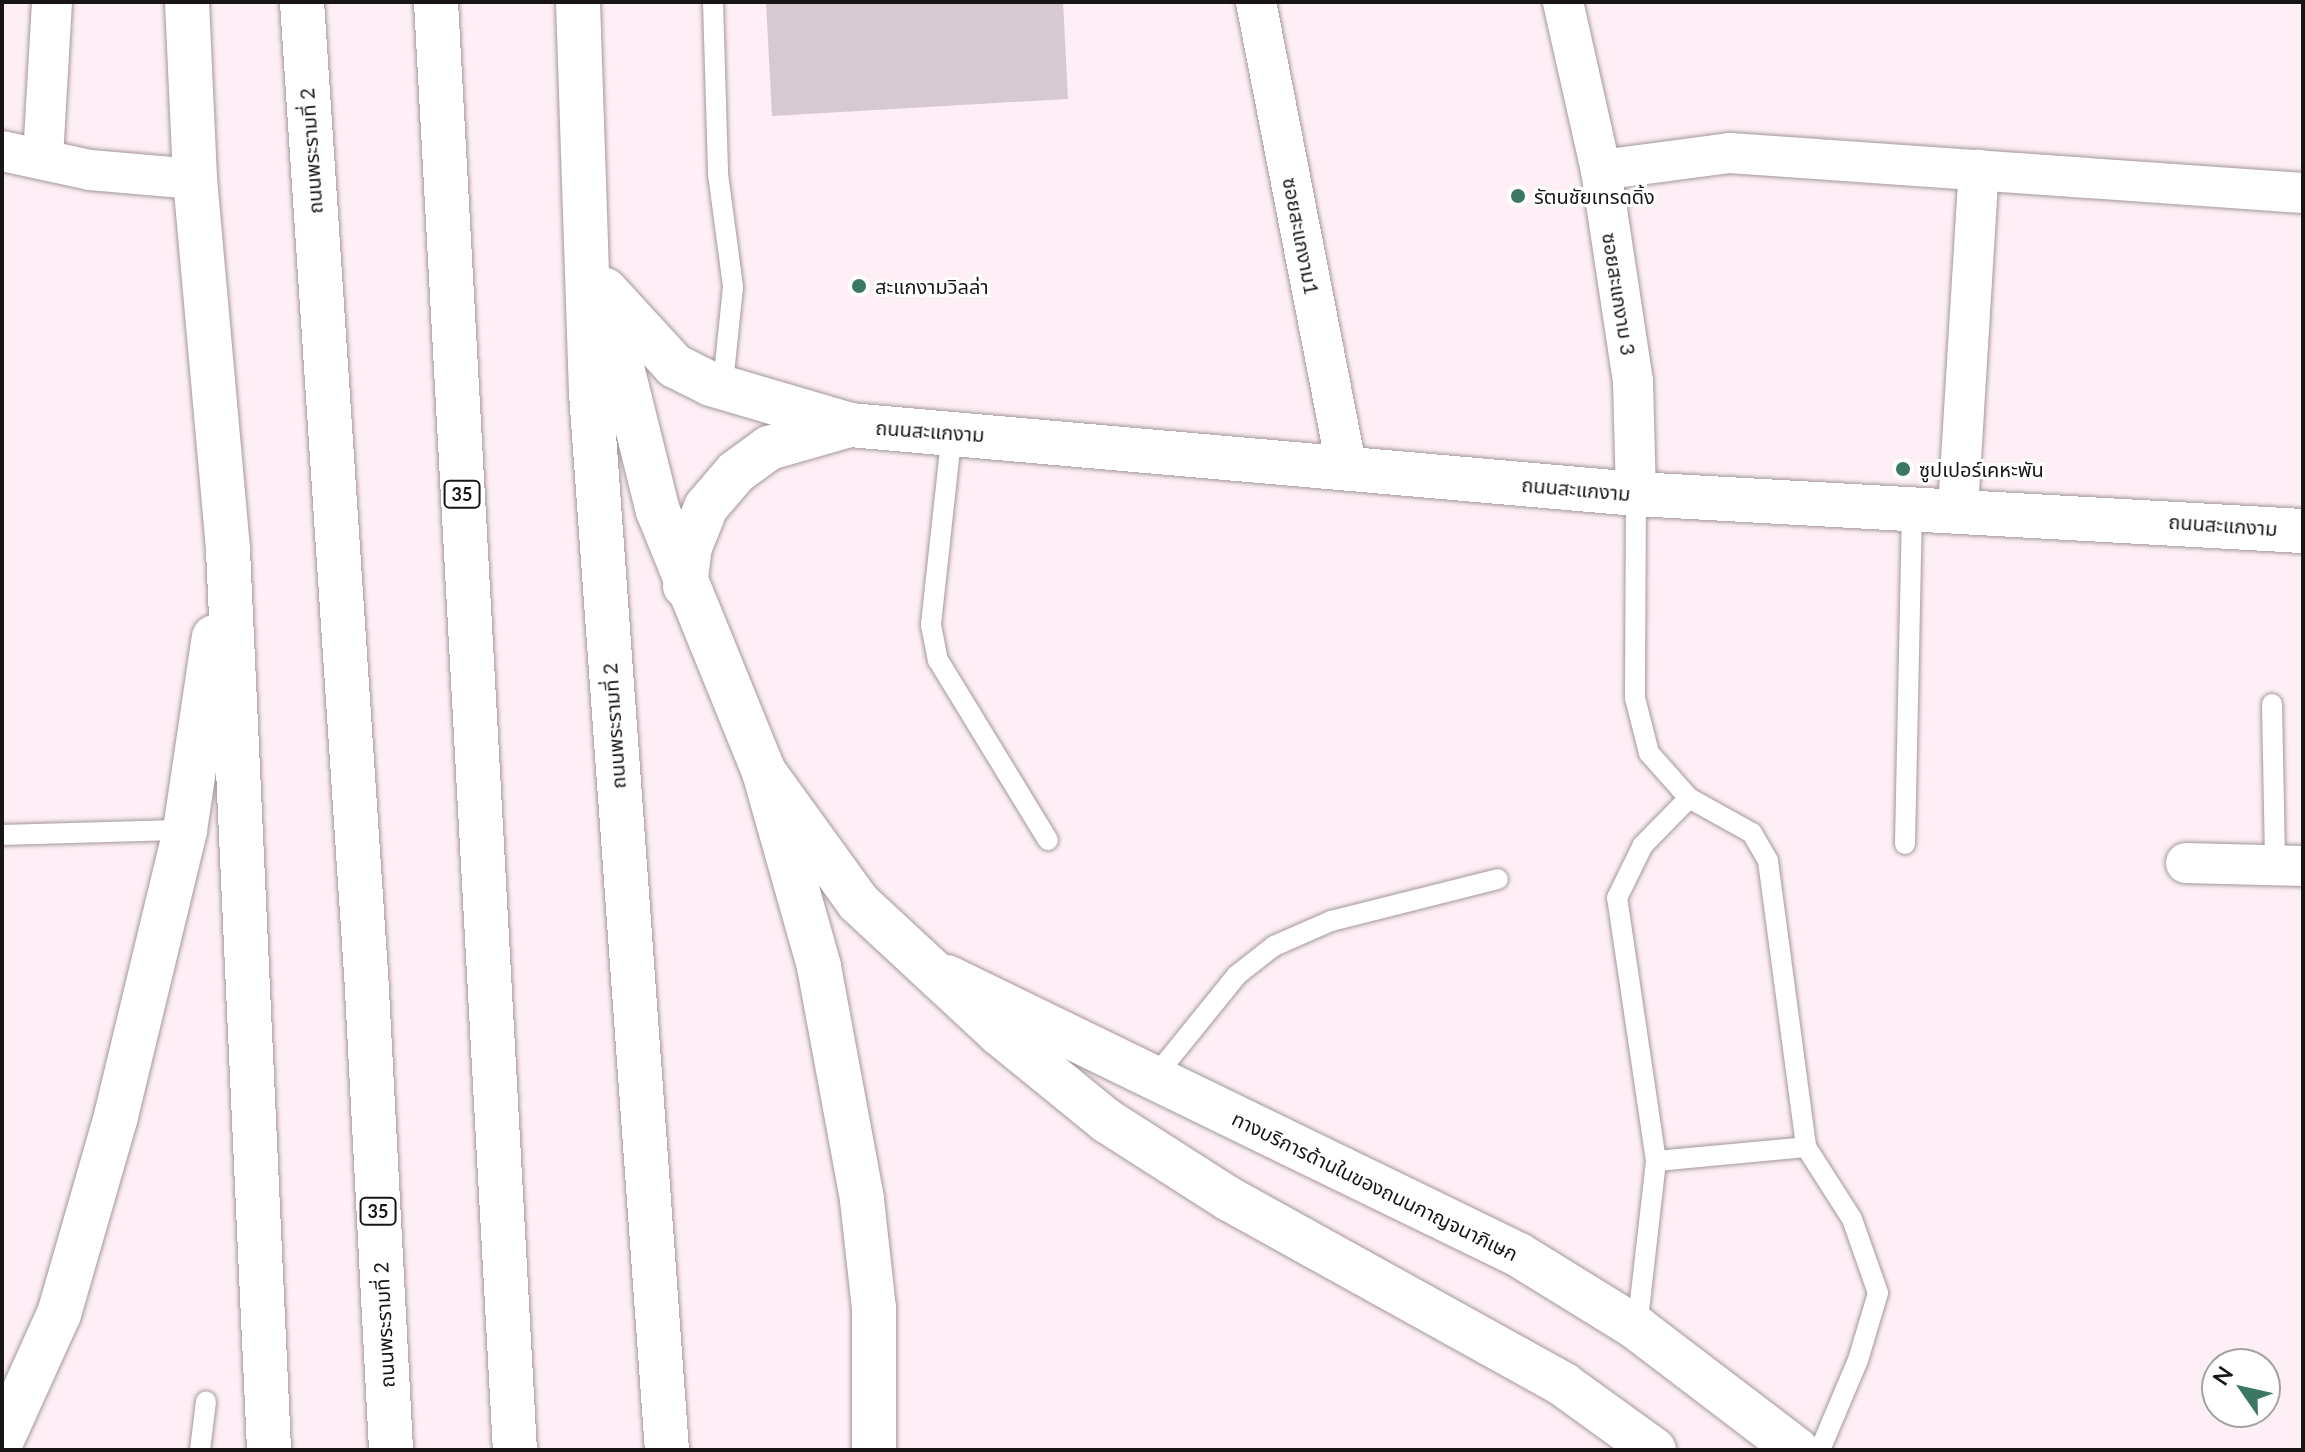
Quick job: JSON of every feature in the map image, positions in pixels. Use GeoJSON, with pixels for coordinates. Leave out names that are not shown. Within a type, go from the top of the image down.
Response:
{"type":"FeatureCollection","features":[{"type":"Feature","properties":{"kind":"main road"},"geometry":{"type":"LineString","coordinates":[[187,2],[195,179],[228,550],[255,1071],[269,1450]]}},
{"type":"Feature","properties":{"kind":"main road","name":"ถนนพระรามที่ 2"},"geometry":{"type":"LineString","coordinates":[[302,2],[366,972],[391,1450]]}},
{"type":"Feature","properties":{"kind":"main road","name":"35"},"geometry":{"type":"LineString","coordinates":[[436,2],[515,1450]]}},
{"type":"Feature","properties":{"kind":"main road","name":"ถนนพระรามที่ 2"},"geometry":{"type":"LineString","coordinates":[[578,2],[587,153],[591,393],[667,1450]]}},
{"type":"Feature","properties":{"kind":"main road"},"geometry":{"type":"LineString","coordinates":[[587,153],[605,290],[633,427],[685,587],[764,772],[819,967],[862,1200],[874,1308],[874,1450]]}},
{"type":"Feature","properties":{"kind":"main road","name":"ถนนสะแกงาม"},"geometry":{"type":"LineString","coordinates":[[605,290],[675,366],[725,389],[850,425],[952,431],[1347,470],[1636,494],[1912,505],[2303,531]]}},
{"type":"Feature","properties":{"kind":"main road","name":"ถนนสะแกงาม"},"geometry":{"type":"LineString","coordinates":[[685,587],[690,547],[706,507],[736,472],[769,448],[850,425]]}},
{"type":"Feature","properties":{"kind":"main road"},"geometry":{"type":"LineString","coordinates":[[2,1440],[59,1314],[116,1116],[185,830],[228,550]]}},
{"type":"Feature","properties":{"kind":"main road"},"geometry":{"type":"LineString","coordinates":[[764,772],[858,902],[927,967],[1107,1121],[1229,1199],[1551,1377],[1654,1450]]}},
{"type":"Feature","properties":{"kind":"main road","name":"ทางบริการด้านในของถนนกาญจนาภิเษก"},"geometry":{"type":"LineString","coordinates":[[927,967],[1152,1080],[1505,1248],[1637,1328],[1797,1450]]}},
{"type":"Feature","properties":{"kind":"main road"},"geometry":{"type":"LineString","coordinates":[[2,1405],[59,1314]]}},
{"type":"Feature","properties":{"kind":"street"},"geometry":{"type":"LineString","coordinates":[[43,158],[52,2]]}},
{"type":"Feature","properties":{"kind":"street","name":"ซอยสะแกงาม1"},"geometry":{"type":"LineString","coordinates":[[1256,2],[1347,470]]}},
{"type":"Feature","properties":{"kind":"street","name":"ซอยสะแกงาม 3"},"geometry":{"type":"LineString","coordinates":[[1563,2],[1601,170],[1633,381],[1636,494]]}},
{"type":"Feature","properties":{"kind":"street"},"geometry":{"type":"LineString","coordinates":[[2,151],[90,170],[195,179]]}},
{"type":"Feature","properties":{"kind":"street"},"geometry":{"type":"LineString","coordinates":[[1601,170],[1730,153],[2303,193]]}},
{"type":"Feature","properties":{"kind":"street"},"geometry":{"type":"LineString","coordinates":[[1958,509],[1979,170]]}},
{"type":"Feature","properties":{"kind":"street"},"geometry":{"type":"LineString","coordinates":[[2186,863],[2289,866]]}},
{"type":"Feature","properties":{"kind":"lane"},"geometry":{"type":"LineString","coordinates":[[713,2],[718,174],[733,287],[724,374]]}},
{"type":"Feature","properties":{"kind":"lane"},"geometry":{"type":"LineString","coordinates":[[952,431],[931,625],[938,660],[1048,840]]}},
{"type":"Feature","properties":{"kind":"lane"},"geometry":{"type":"LineString","coordinates":[[1636,494],[1635,698],[1649,753],[1689,798],[1752,833],[1768,861],[1806,1147],[1852,1219],[1878,1293],[1858,1360],[1820,1450]]}},
{"type":"Feature","properties":{"kind":"lane"},"geometry":{"type":"LineString","coordinates":[[1905,844],[1912,505]]}},
{"type":"Feature","properties":{"kind":"lane"},"geometry":{"type":"LineString","coordinates":[[2272,704],[2289,866]]}},
{"type":"Feature","properties":{"kind":"lane"},"geometry":{"type":"LineString","coordinates":[[1637,1328],[1656,1161],[1617,898],[1643,845],[1689,798]]}},
{"type":"Feature","properties":{"kind":"lane"},"geometry":{"type":"LineString","coordinates":[[2,835],[185,830]]}},
{"type":"Feature","properties":{"kind":"lane"},"geometry":{"type":"LineString","coordinates":[[1152,1080],[1237,975],[1274,946],[1331,921],[1498,879]]}},
{"type":"Feature","properties":{"kind":"lane"},"geometry":{"type":"LineString","coordinates":[[1656,1161],[1806,1147]]}},
{"type":"Feature","properties":{"kind":"lane"},"geometry":{"type":"LineString","coordinates":[[200,1450],[206,1401]]}},
{"type":"Feature","properties":{"kind":"building"},"geometry":{"type":"Polygon","coordinates":[[[766,2],[1063,2],[1068,99],[772,116],[766,2]]]}},
{"type":"Feature","properties":{"kind":"place","name":"รัตนชัยเทรดดิ้ง"},"geometry":{"type":"Point","coordinates":[1518,196]}},
{"type":"Feature","properties":{"kind":"place","name":"สะแกงามวิลล่า"},"geometry":{"type":"Point","coordinates":[859,286]}},
{"type":"Feature","properties":{"kind":"place","name":"ซูปเปอร์เคหะพัน"},"geometry":{"type":"Point","coordinates":[1903,469]}}]}
